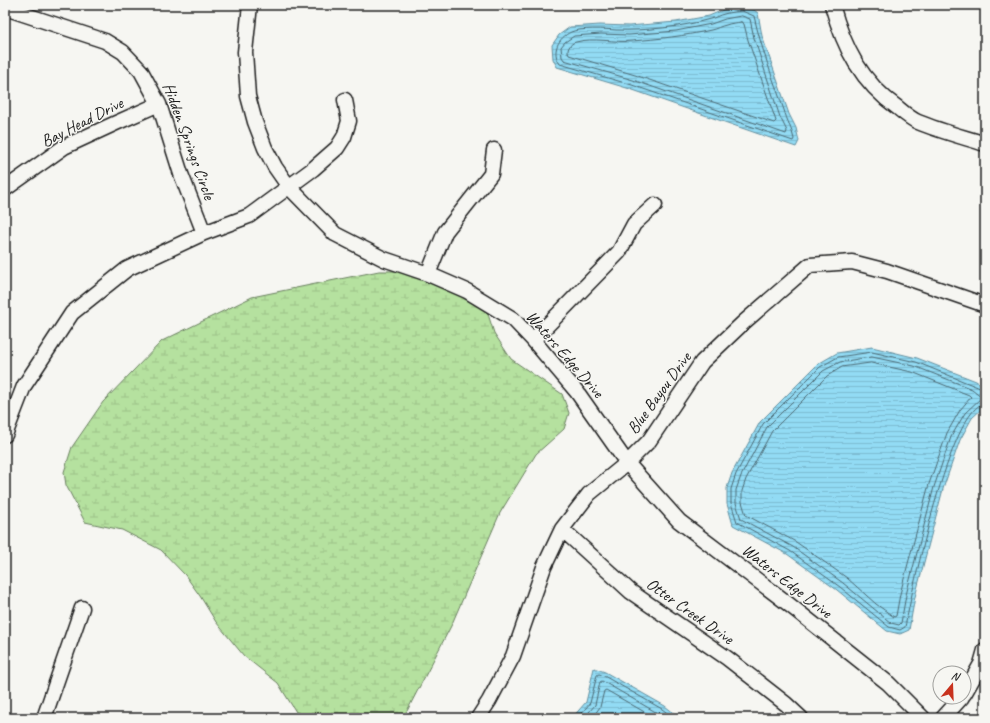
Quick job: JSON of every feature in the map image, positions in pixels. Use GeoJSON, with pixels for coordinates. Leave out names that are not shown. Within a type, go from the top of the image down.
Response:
{"type":"FeatureCollection","features":[{"type":"Feature","properties":{"kind":"street","name":"Waters Edge Drive"},"geometry":{"type":"LineString","coordinates":[[250,5],[245,52],[248,96],[255,122],[265,148],[275,167],[289,187],[335,234],[384,259],[428,274],[474,295],[513,319],[577,392],[627,463],[679,521],[782,599],[888,683],[923,718]]}},
{"type":"Feature","properties":{"kind":"street"},"geometry":{"type":"LineString","coordinates":[[832,5],[837,23],[859,70],[886,100],[917,121],[985,144]]}},
{"type":"Feature","properties":{"kind":"street","name":"Hidden Springs Circle"},"geometry":{"type":"LineString","coordinates":[[5,8],[105,42],[124,52],[141,71],[159,104],[181,174],[204,233]]}},
{"type":"Feature","properties":{"kind":"street"},"geometry":{"type":"LineString","coordinates":[[5,435],[24,386],[72,313],[127,269],[204,233],[248,216],[313,169],[337,148],[344,137],[349,121],[346,100]]}},
{"type":"Feature","properties":{"kind":"street","name":"Bay Head Drive"},"geometry":{"type":"LineString","coordinates":[[5,190],[64,147],[159,104]]}},
{"type":"Feature","properties":{"kind":"street"},"geometry":{"type":"LineString","coordinates":[[428,274],[444,232],[491,174],[494,150]]}},
{"type":"Feature","properties":{"kind":"street"},"geometry":{"type":"LineString","coordinates":[[533,340],[619,252],[634,224],[655,205]]}},
{"type":"Feature","properties":{"kind":"street","name":"Blue Bayou Drive"},"geometry":{"type":"LineString","coordinates":[[478,718],[489,701],[513,656],[544,568],[562,529],[589,494],[627,463],[649,441],[702,362],[810,265],[852,262],[887,271],[985,305]]}},
{"type":"Feature","properties":{"kind":"street","name":"Otter Creek Drive"},"geometry":{"type":"LineString","coordinates":[[562,529],[631,592],[727,658],[786,704],[801,718]]}},
{"type":"Feature","properties":{"kind":"street"},"geometry":{"type":"LineString","coordinates":[[44,718],[82,608]]}},
{"type":"Feature","properties":{"kind":"street"},"geometry":{"type":"LineString","coordinates":[[972,679],[985,650]]}},
{"type":"Feature","properties":{"kind":"street"},"geometry":{"type":"LineString","coordinates":[[943,718],[955,705]]}},
{"type":"Feature","properties":{"kind":"green space"},"geometry":{"type":"Polygon","coordinates":[[[379,271],[398,271],[425,281],[464,297],[487,311],[494,333],[511,359],[562,394],[569,413],[564,429],[536,454],[500,513],[451,626],[407,711],[401,718],[304,718],[296,712],[278,683],[244,656],[216,622],[185,575],[161,550],[122,530],[85,522],[66,485],[64,472],[72,447],[103,402],[162,341],[252,297],[379,271]]]}},
{"type":"Feature","properties":{"kind":"water"},"geometry":{"type":"Polygon","coordinates":[[[743,7],[754,10],[758,13],[762,36],[789,114],[796,128],[799,141],[796,147],[630,89],[557,67],[553,59],[552,45],[559,35],[570,27],[600,25],[629,26],[676,22],[709,16],[723,10],[743,7]]]}},
{"type":"Feature","properties":{"kind":"water"},"geometry":{"type":"Polygon","coordinates":[[[872,347],[917,358],[976,381],[985,387],[985,406],[972,418],[960,440],[943,489],[915,597],[909,630],[900,634],[887,631],[837,590],[787,554],[733,525],[727,504],[727,488],[732,473],[760,422],[818,364],[837,353],[872,347]]]}},
{"type":"Feature","properties":{"kind":"water"},"geometry":{"type":"Polygon","coordinates":[[[594,668],[605,672],[665,706],[680,718],[572,718],[586,702],[594,668]]]}}]}
